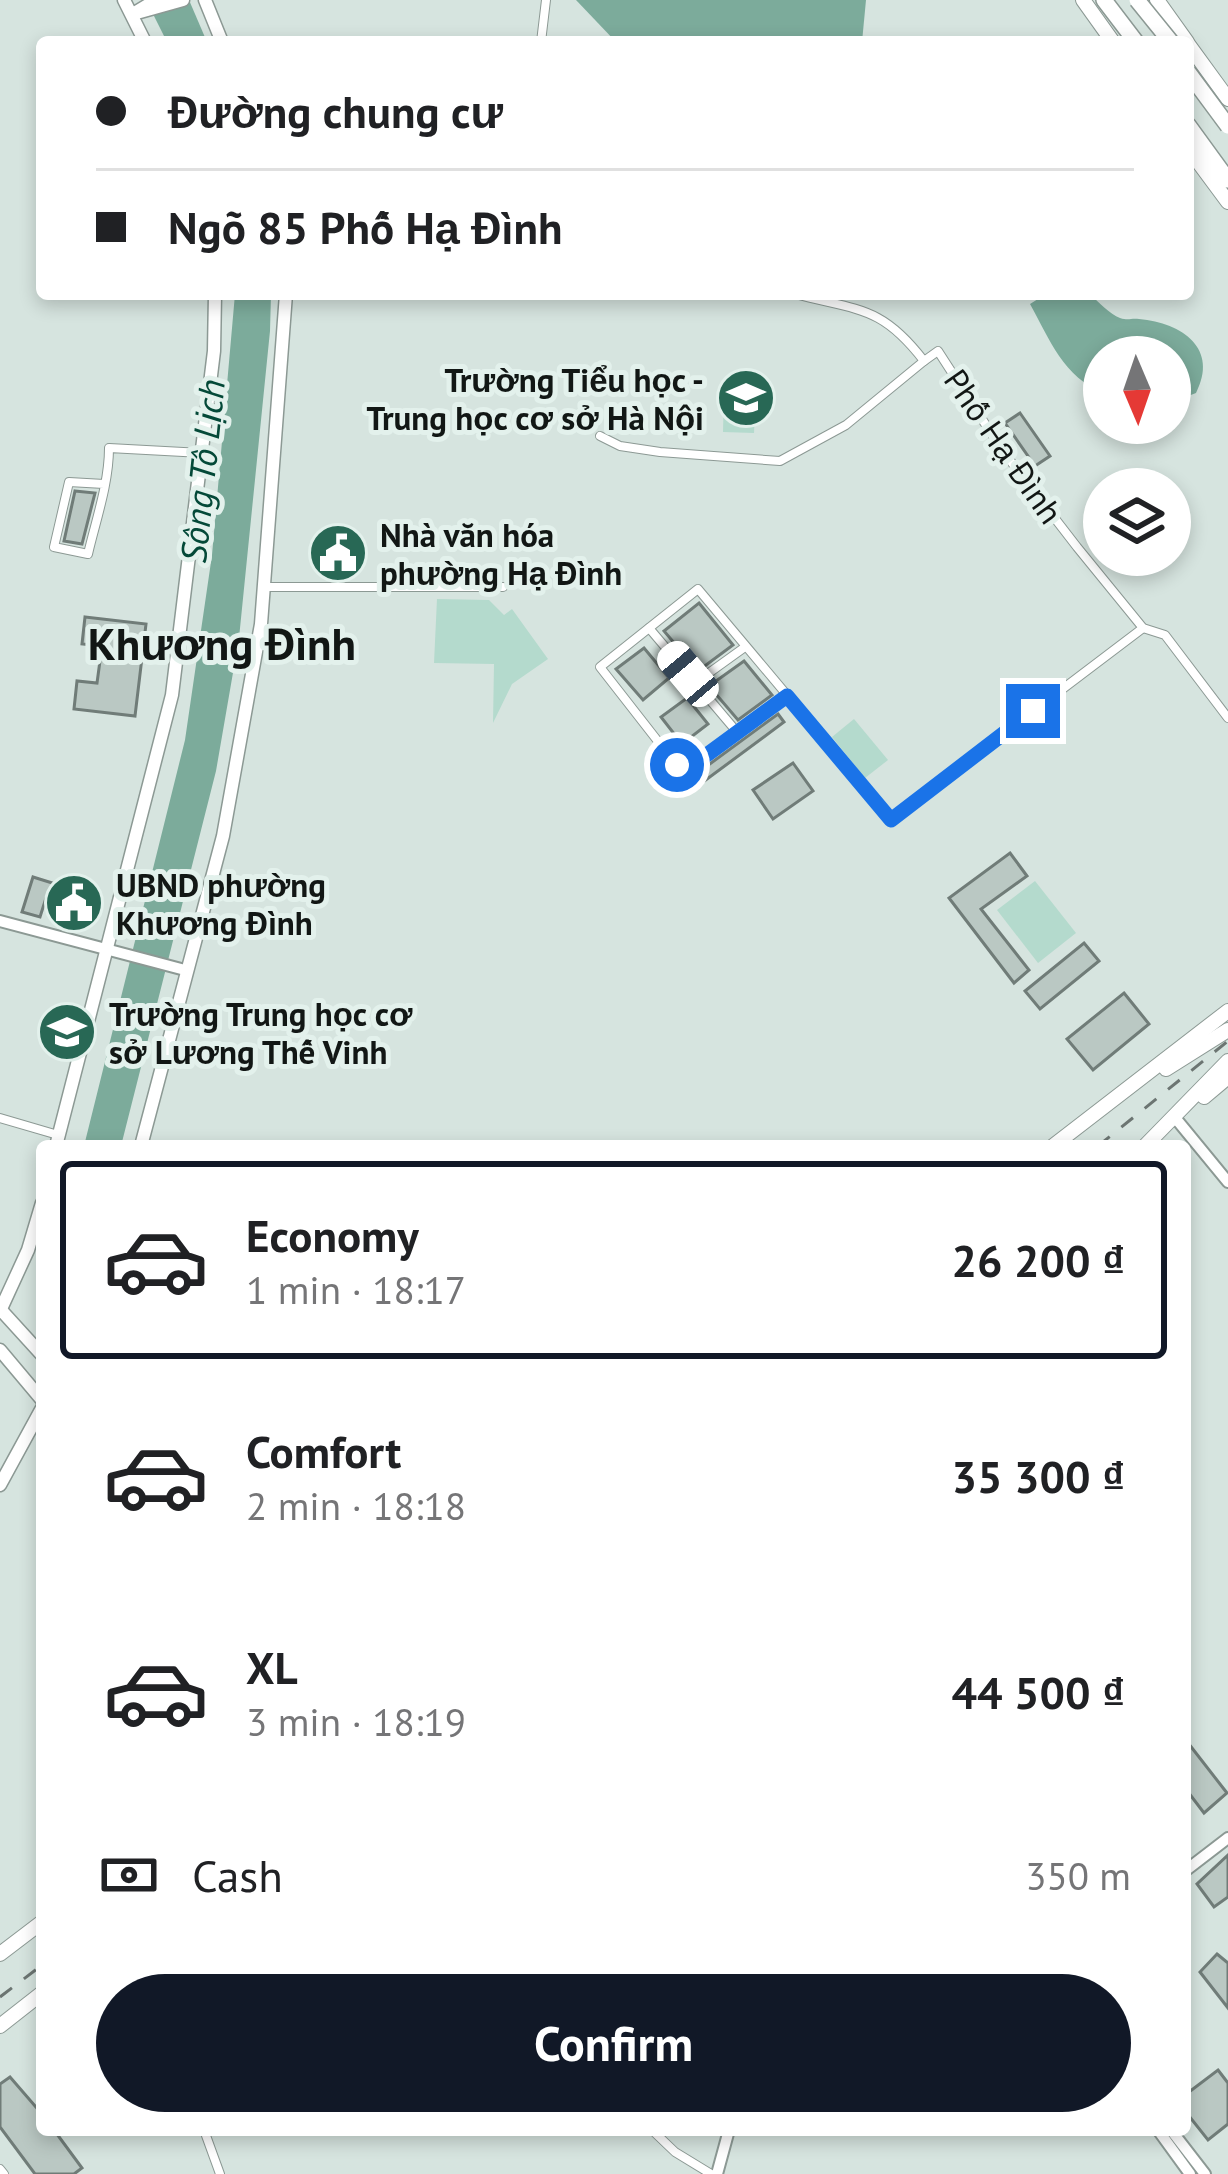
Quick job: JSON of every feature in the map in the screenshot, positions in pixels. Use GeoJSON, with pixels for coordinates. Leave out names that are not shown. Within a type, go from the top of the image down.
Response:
{"type":"FeatureCollection","features":[{"type":"Feature","properties":{"kind":"highway"},"geometry":{"type":"LineString","coordinates":[[1103,0],[1129,36]]}},
{"type":"Feature","properties":{"kind":"highway"},"geometry":{"type":"LineString","coordinates":[[1137,0],[1164,36]]}},
{"type":"Feature","properties":{"kind":"highway"},"geometry":{"type":"LineString","coordinates":[[1194,74],[1228,119]]}},
{"type":"Feature","properties":{"kind":"highway"},"geometry":{"type":"LineString","coordinates":[[1194,120],[1228,166]]}},
{"type":"Feature","properties":{"kind":"highway"},"geometry":{"type":"LineString","coordinates":[[1194,133],[1228,180]]}},
{"type":"Feature","properties":{"kind":"main road"},"geometry":{"type":"LineString","coordinates":[[124,0],[140,12],[145,36]]}},
{"type":"Feature","properties":{"kind":"main road"},"geometry":{"type":"LineString","coordinates":[[140,12],[156,0]]}},
{"type":"Feature","properties":{"kind":"main road"},"geometry":{"type":"LineString","coordinates":[[140,12],[183,0]]}},
{"type":"Feature","properties":{"kind":"main road"},"geometry":{"type":"LineString","coordinates":[[206,0],[220,36]]}},
{"type":"Feature","properties":{"kind":"main road"},"geometry":{"type":"LineString","coordinates":[[1083,0],[1109,36]]}},
{"type":"Feature","properties":{"kind":"main road"},"geometry":{"type":"LineString","coordinates":[[1156,0],[1182,36]]}},
{"type":"Feature","properties":{"kind":"main road"},"geometry":{"type":"LineString","coordinates":[[1194,74],[1226,94]]}},
{"type":"Feature","properties":{"kind":"main road"},"geometry":{"type":"LineString","coordinates":[[1194,156],[1228,202]]}},
{"type":"Feature","properties":{"kind":"main road"},"geometry":{"type":"LineString","coordinates":[[57,1140],[111,948],[172,695],[214,351],[215,300]]}},
{"type":"Feature","properties":{"kind":"main road"},"geometry":{"type":"LineString","coordinates":[[142,1140],[180,969],[223,836],[265,587],[286,300]]}},
{"type":"Feature","properties":{"kind":"main road"},"geometry":{"type":"LineString","coordinates":[[1061,1140],[1228,1011]]}},
{"type":"Feature","properties":{"kind":"main road"},"geometry":{"type":"LineString","coordinates":[[1106,1106],[1228,1030]]}},
{"type":"Feature","properties":{"kind":"main road"},"geometry":{"type":"LineString","coordinates":[[1151,1140],[1228,1061]]}},
{"type":"Feature","properties":{"kind":"main road"},"geometry":{"type":"LineString","coordinates":[[1152,1140],[1228,1077]]}},
{"type":"Feature","properties":{"kind":"main road"},"geometry":{"type":"LineString","coordinates":[[36,1223],[0,1311],[36,1348]]}},
{"type":"Feature","properties":{"kind":"main road"},"geometry":{"type":"LineString","coordinates":[[0,1350],[36,1395]]}},
{"type":"Feature","properties":{"kind":"main road"},"geometry":{"type":"LineString","coordinates":[[0,1485],[36,1406]]}},
{"type":"Feature","properties":{"kind":"main road"},"geometry":{"type":"LineString","coordinates":[[0,1954],[36,1927]]}},
{"type":"Feature","properties":{"kind":"main road"},"geometry":{"type":"LineString","coordinates":[[0,2026],[36,1998]]}},
{"type":"Feature","properties":{"kind":"street"},"geometry":{"type":"LineString","coordinates":[[542,36],[546,0]]}},
{"type":"Feature","properties":{"kind":"street","name":"Phố Hạ Đình"},"geometry":{"type":"LineString","coordinates":[[820,300],[875,313],[904,335],[924,361],[938,352],[1001,450],[1143,628],[1165,635],[1228,718]]}},
{"type":"Feature","properties":{"kind":"street"},"geometry":{"type":"LineString","coordinates":[[600,436],[620,446],[661,452],[780,461],[846,425],[924,361]]}},
{"type":"Feature","properties":{"kind":"street"},"geometry":{"type":"LineString","coordinates":[[104,484],[70,482],[54,547],[88,554],[104,484],[109,448],[202,453]]}},
{"type":"Feature","properties":{"kind":"street"},"geometry":{"type":"LineString","coordinates":[[265,587],[503,587]]}},
{"type":"Feature","properties":{"kind":"street"},"geometry":{"type":"LineString","coordinates":[[787,696],[686,770],[671,758],[600,667],[698,589],[891,820],[1143,628]]}},
{"type":"Feature","properties":{"kind":"street"},"geometry":{"type":"LineString","coordinates":[[650,628],[737,732]]}},
{"type":"Feature","properties":{"kind":"street"},"geometry":{"type":"LineString","coordinates":[[695,682],[745,647]]}},
{"type":"Feature","properties":{"kind":"street"},"geometry":{"type":"LineString","coordinates":[[0,921],[180,969]]}},
{"type":"Feature","properties":{"kind":"street"},"geometry":{"type":"LineString","coordinates":[[0,1118],[57,1140]]}},
{"type":"Feature","properties":{"kind":"street"},"geometry":{"type":"LineString","coordinates":[[1177,1120],[1228,1182]]}},
{"type":"Feature","properties":{"kind":"street"},"geometry":{"type":"LineString","coordinates":[[1191,1866],[1228,1838]]}},
{"type":"Feature","properties":{"kind":"street"},"geometry":{"type":"LineString","coordinates":[[206,2136],[220,2174]]}},
{"type":"Feature","properties":{"kind":"street"},"geometry":{"type":"LineString","coordinates":[[658,2136],[675,2152],[714,2174],[727,2136]]}},
{"type":"Feature","properties":{"kind":"street"},"geometry":{"type":"LineString","coordinates":[[1163,2136],[1195,2170]]}},
{"type":"Feature","properties":{"kind":"street"},"geometry":{"type":"LineString","coordinates":[[1175,2136],[1195,2170]]}},
{"type":"Feature","properties":{"kind":"shaded area"},"geometry":{"type":"Polygon","coordinates":[[[146,0],[189,0],[204,36],[164,36],[146,0]]]}},
{"type":"Feature","properties":{"kind":"shaded area"},"geometry":{"type":"Polygon","coordinates":[[[576,0],[866,0],[863,36],[610,36],[576,0]]]}},
{"type":"Feature","properties":{"kind":"shaded area"},"geometry":{"type":"Polygon","coordinates":[[[234,300],[271,300],[239,638],[216,771],[123,1140],[85,1140],[185,740],[212,555],[234,300]]]}},
{"type":"Feature","properties":{"kind":"shaded area"},"geometry":{"type":"Polygon","coordinates":[[[1036,300],[1096,300],[1120,318],[1170,326],[1186,336],[1083,336],[1083,381],[1059,356],[1030,304],[1036,300]]]}},
{"type":"Feature","properties":{"kind":"shaded area"},"geometry":{"type":"Polygon","coordinates":[[[1191,340],[1203,363],[1196,393],[1191,395],[1191,340]]]}},
{"type":"Feature","properties":{"kind":"shaded area"},"geometry":{"type":"Polygon","coordinates":[[[724,392],[756,393],[754,433],[723,432],[724,392]]]}},
{"type":"Feature","properties":{"kind":"shaded area"},"geometry":{"type":"Polygon","coordinates":[[[437,599],[489,600],[504,615],[512,609],[548,659],[512,684],[493,723],[494,664],[434,663],[437,599]]]}},
{"type":"Feature","properties":{"kind":"shaded area"},"geometry":{"type":"Polygon","coordinates":[[[854,719],[888,760],[865,778],[832,737],[854,719]]]}},
{"type":"Feature","properties":{"kind":"shaded area"},"geometry":{"type":"Polygon","coordinates":[[[1035,881],[1076,933],[1038,963],[997,910],[1035,881]]]}},
{"type":"Feature","properties":{"kind":"pier"},"geometry":{"type":"Polygon","coordinates":[[[23,1317],[36,1331],[36,1389],[26,1407],[0,1376],[0,1358],[23,1317]]]}},
{"type":"Feature","properties":{"kind":"building"},"geometry":{"type":"Polygon","coordinates":[[[1020,413],[1050,456],[1035,466],[1005,423],[1020,413]]]}},
{"type":"Feature","properties":{"kind":"building"},"geometry":{"type":"Polygon","coordinates":[[[75,491],[95,493],[82,544],[64,541],[75,491]]]}},
{"type":"Feature","properties":{"kind":"building"},"geometry":{"type":"Polygon","coordinates":[[[699,603],[733,645],[698,671],[664,631],[699,603]]]}},
{"type":"Feature","properties":{"kind":"building"},"geometry":{"type":"Polygon","coordinates":[[[85,617],[146,624],[135,716],[74,709],[77,681],[97,683],[102,646],[82,644],[85,617]]]}},
{"type":"Feature","properties":{"kind":"building"},"geometry":{"type":"Polygon","coordinates":[[[644,648],[669,678],[643,700],[616,669],[644,648]]]}},
{"type":"Feature","properties":{"kind":"building"},"geometry":{"type":"Polygon","coordinates":[[[744,661],[772,695],[738,720],[709,686],[744,661]]]}},
{"type":"Feature","properties":{"kind":"building"},"geometry":{"type":"Polygon","coordinates":[[[687,698],[708,724],[682,744],[661,717],[687,698]]]}},
{"type":"Feature","properties":{"kind":"building"},"geometry":{"type":"Polygon","coordinates":[[[778,714],[784,722],[699,785],[692,777],[778,714]]]}},
{"type":"Feature","properties":{"kind":"building"},"geometry":{"type":"Polygon","coordinates":[[[793,763],[813,791],[773,819],[753,790],[793,763]]]}},
{"type":"Feature","properties":{"kind":"building"},"geometry":{"type":"Polygon","coordinates":[[[1010,853],[1027,876],[981,909],[1029,970],[1014,983],[949,898],[1010,853]]]}},
{"type":"Feature","properties":{"kind":"building","name":"UBND phường Khương Đình"},"geometry":{"type":"Polygon","coordinates":[[[33,877],[91,895],[80,929],[67,925],[73,907],[46,898],[40,917],[22,912],[33,877]]]}},
{"type":"Feature","properties":{"kind":"building"},"geometry":{"type":"Polygon","coordinates":[[[1084,943],[1099,961],[1040,1009],[1025,991],[1084,943]]]}},
{"type":"Feature","properties":{"kind":"building"},"geometry":{"type":"Polygon","coordinates":[[[1124,993],[1149,1024],[1093,1070],[1067,1039],[1124,993]]]}},
{"type":"Feature","properties":{"kind":"building"},"geometry":{"type":"Polygon","coordinates":[[[1191,1747],[1227,1793],[1204,1813],[1191,1796],[1191,1747]]]}},
{"type":"Feature","properties":{"kind":"building"},"geometry":{"type":"Polygon","coordinates":[[[1228,1855],[1228,1897],[1214,1907],[1197,1884],[1228,1855]]]}},
{"type":"Feature","properties":{"kind":"building"},"geometry":{"type":"Polygon","coordinates":[[[1217,1954],[1228,1963],[1228,2008],[1200,1972],[1217,1954]]]}},
{"type":"Feature","properties":{"kind":"building"},"geometry":{"type":"Polygon","coordinates":[[[1218,2070],[1228,2083],[1228,2124],[1208,2140],[1191,2119],[1191,2090],[1218,2070]]]}},
{"type":"Feature","properties":{"kind":"building"},"geometry":{"type":"Polygon","coordinates":[[[10,2077],[36,2107],[36,2136],[58,2136],[82,2168],[74,2174],[35,2174],[0,2127],[0,2084],[10,2077]]]}},
{"type":"Feature","properties":{"kind":"railway"},"geometry":{"type":"LineString","coordinates":[[1105,1140],[1228,1041]]}},
{"type":"Feature","properties":{"kind":"railway"},"geometry":{"type":"LineString","coordinates":[[0,1997],[36,1970]]}},
{"type":"Feature","properties":{"kind":"place","name":"Trường Tiểu học - Trung học cơ sở Hà Nội"},"geometry":{"type":"Point","coordinates":[746,398]}},
{"type":"Feature","properties":{"kind":"place","name":"Nhà văn hóa phường Hạ Đình"},"geometry":{"type":"Point","coordinates":[338,553]}},
{"type":"Feature","properties":{"kind":"place","name":"UBND phường Khương Đình"},"geometry":{"type":"Point","coordinates":[74,903]}},
{"type":"Feature","properties":{"kind":"place","name":"Trường Trung học cơ sở Lương Thế Vinh"},"geometry":{"type":"Point","coordinates":[67,1032]}},
{"type":"Feature","properties":{"kind":"district","name":"Khương Đình"},"geometry":{"type":"Point","coordinates":[222,643]}},
{"type":"Feature","properties":{"kind":"route"},"geometry":{"type":"LineString","coordinates":[[677,765],[686,770],[787,696],[891,820],[1033,711]]}},
{"type":"Feature","properties":{"kind":"water label","name":"Sông Tô Lịch"},"geometry":{"type":"Point","coordinates":[202,471]}}]}
